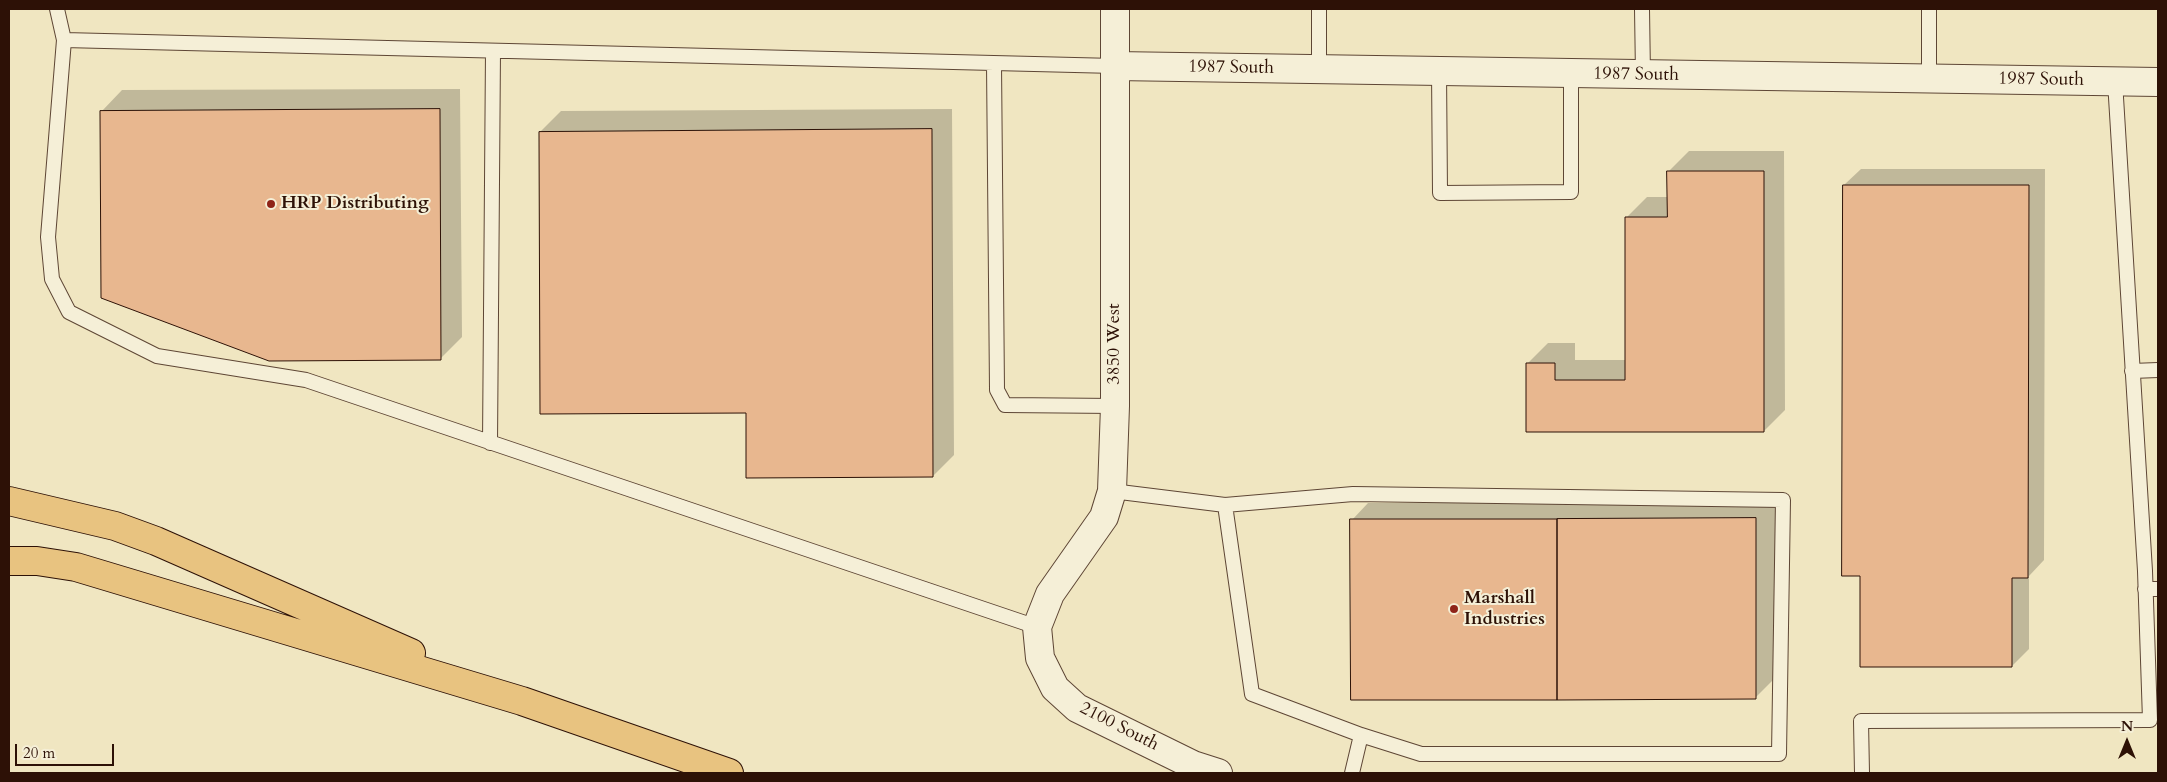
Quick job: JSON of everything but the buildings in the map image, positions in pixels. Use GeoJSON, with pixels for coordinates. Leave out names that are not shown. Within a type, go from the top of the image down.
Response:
{"type":"FeatureCollection","features":[{"type":"Feature","properties":{"kind":"highway"},"geometry":{"type":"LineString","coordinates":[[9,502],[115,526],[156,541],[522,702]]}},
{"type":"Feature","properties":{"kind":"highway"},"geometry":{"type":"LineString","coordinates":[[9,562],[36,561],[76,567],[522,702],[729,773]]}},
{"type":"Feature","properties":{"kind":"street","name":"3850 West"},"geometry":{"type":"LineString","coordinates":[[1036,627],[1050,594],[1104,517],[1112,490],[1114,406],[1114,9]]}},
{"type":"Feature","properties":{"kind":"street","name":"1987 South"},"geometry":{"type":"LineString","coordinates":[[1114,66],[2158,82]]}},
{"type":"Feature","properties":{"kind":"street","name":"2100 South"},"geometry":{"type":"LineString","coordinates":[[1036,627],[1040,658],[1055,688],[1077,708],[1193,764],[1218,773]]}},
{"type":"Feature","properties":{"kind":"lane"},"geometry":{"type":"LineString","coordinates":[[57,9],[64,40],[48,237],[52,279],[69,312],[157,356],[306,380],[1036,627]]}},
{"type":"Feature","properties":{"kind":"lane"},"geometry":{"type":"LineString","coordinates":[[1319,9],[1319,70]]}},
{"type":"Feature","properties":{"kind":"lane"},"geometry":{"type":"LineString","coordinates":[[1642,9],[1643,75]]}},
{"type":"Feature","properties":{"kind":"lane"},"geometry":{"type":"LineString","coordinates":[[1929,9],[1930,78]]}},
{"type":"Feature","properties":{"kind":"lane"},"geometry":{"type":"LineString","coordinates":[[64,40],[1114,66]]}},
{"type":"Feature","properties":{"kind":"lane"},"geometry":{"type":"LineString","coordinates":[[490,443],[493,50]]}},
{"type":"Feature","properties":{"kind":"lane"},"geometry":{"type":"LineString","coordinates":[[994,64],[997,390],[1005,404],[1114,406]]}},
{"type":"Feature","properties":{"kind":"lane"},"geometry":{"type":"LineString","coordinates":[[1439,71],[1440,193],[1571,192],[1570,74]]}},
{"type":"Feature","properties":{"kind":"lane"},"geometry":{"type":"LineString","coordinates":[[1862,773],[1862,721],[2150,720],[2152,589],[2132,370],[2115,81]]}},
{"type":"Feature","properties":{"kind":"lane"},"geometry":{"type":"LineString","coordinates":[[2132,370],[2158,370]]}},
{"type":"Feature","properties":{"kind":"lane"},"geometry":{"type":"LineString","coordinates":[[1112,490],[1224,505],[1352,494],[1783,500],[1779,754],[1421,754],[1361,736],[1252,694],[1224,505]]}},
{"type":"Feature","properties":{"kind":"lane"},"geometry":{"type":"LineString","coordinates":[[1352,773],[1361,736]]}},
{"type":"Feature","properties":{"kind":"place","name":"HRP Distributing"},"geometry":{"type":"Point","coordinates":[271,204]}},
{"type":"Feature","properties":{"kind":"place","name":"Marshall Industries"},"geometry":{"type":"Point","coordinates":[1454,609]}}]}
